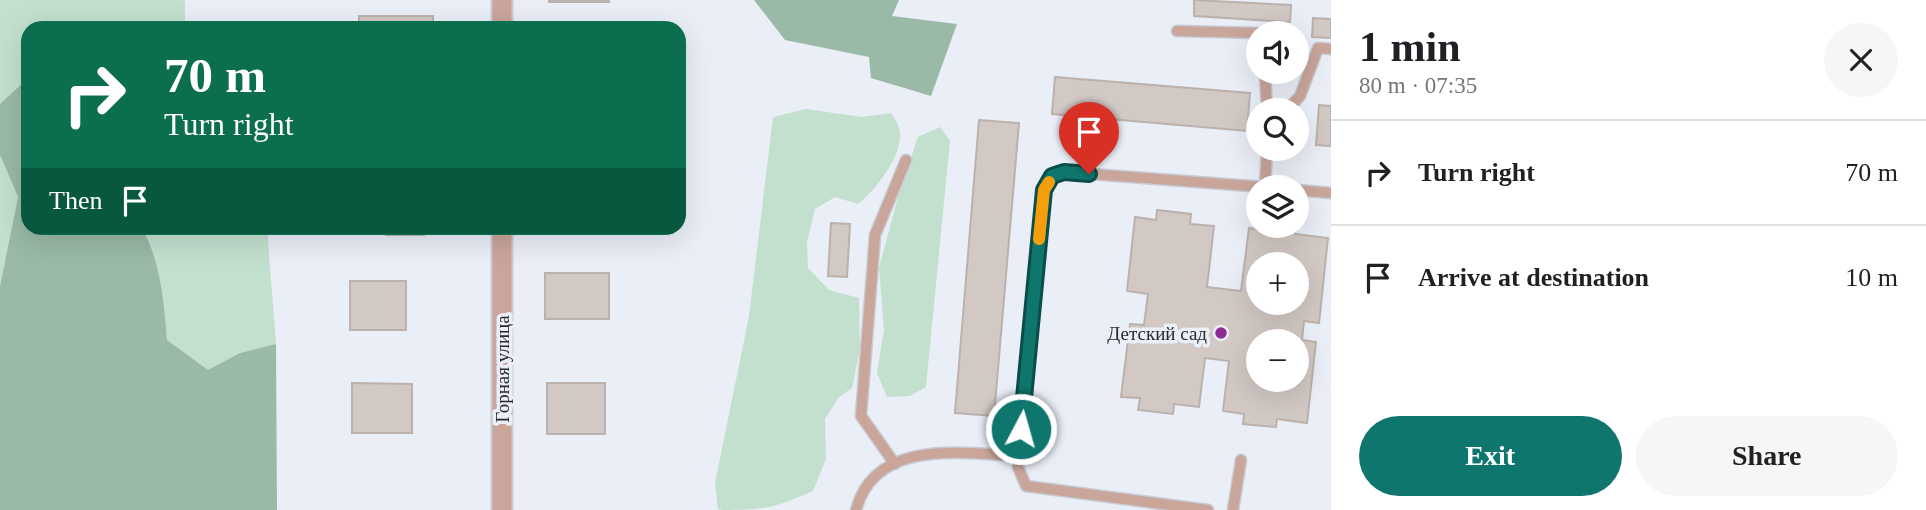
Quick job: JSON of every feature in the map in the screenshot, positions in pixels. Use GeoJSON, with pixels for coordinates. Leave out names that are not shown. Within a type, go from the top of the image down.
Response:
{"type":"FeatureCollection","features":[{"type":"Feature","properties":{"kind":"street"},"geometry":{"type":"LineString","coordinates":[[502,0],[502,21]]}},
{"type":"Feature","properties":{"kind":"street","name":"Горная улица"},"geometry":{"type":"LineString","coordinates":[[502,235],[502,510]]}},
{"type":"Feature","properties":{"kind":"street"},"geometry":{"type":"LineString","coordinates":[[502,510],[509,510]]}},
{"type":"Feature","properties":{"kind":"lane"},"geometry":{"type":"LineString","coordinates":[[1177,31],[1246,33]]}},
{"type":"Feature","properties":{"kind":"lane"},"geometry":{"type":"LineString","coordinates":[[1298,98],[1318,48],[1331,49]]}},
{"type":"Feature","properties":{"kind":"lane"},"geometry":{"type":"LineString","coordinates":[[895,464],[861,416],[875,234],[906,160]]}},
{"type":"Feature","properties":{"kind":"lane"},"geometry":{"type":"LineString","coordinates":[[1208,510],[1027,486],[1018,467],[1044,190],[1052,176],[1064,172],[1246,186]]}},
{"type":"Feature","properties":{"kind":"lane"},"geometry":{"type":"LineString","coordinates":[[1309,191],[1331,193]]}},
{"type":"Feature","properties":{"kind":"lane"},"geometry":{"type":"LineString","coordinates":[[856,510],[866,487],[880,471],[917,454],[941,451],[1019,456]]}},
{"type":"Feature","properties":{"kind":"lane"},"geometry":{"type":"LineString","coordinates":[[1233,510],[1241,460]]}},
{"type":"Feature","properties":{"kind":"green space"},"geometry":{"type":"Polygon","coordinates":[[[0,0],[185,1],[185,21],[21,21],[21,84],[0,104],[0,0]]]}},
{"type":"Feature","properties":{"kind":"green space"},"geometry":{"type":"Polygon","coordinates":[[[754,0],[899,0],[892,16],[957,24],[931,96],[871,78],[869,57],[785,40],[754,0]]]}},
{"type":"Feature","properties":{"kind":"green space"},"geometry":{"type":"Polygon","coordinates":[[[21,84],[21,235],[145,235],[157,268],[167,340],[208,370],[240,353],[276,344],[277,510],[0,510],[0,286],[18,197],[0,155],[0,104],[21,84]]]}},
{"type":"Feature","properties":{"kind":"green space"},"geometry":{"type":"Polygon","coordinates":[[[806,109],[862,117],[891,113],[899,128],[900,138],[894,159],[873,190],[858,204],[835,197],[815,209],[807,242],[808,268],[829,290],[859,298],[860,349],[852,388],[839,397],[825,419],[826,459],[813,491],[769,507],[722,510],[718,509],[715,483],[749,316],[773,117],[806,109]]]}},
{"type":"Feature","properties":{"kind":"green space"},"geometry":{"type":"Polygon","coordinates":[[[940,127],[950,141],[926,387],[910,396],[887,397],[877,373],[884,330],[879,268],[899,193],[918,137],[940,127]]]}},
{"type":"Feature","properties":{"kind":"green space"},"geometry":{"type":"Polygon","coordinates":[[[0,155],[18,197],[0,286],[0,155]]]}},
{"type":"Feature","properties":{"kind":"green space"},"geometry":{"type":"Polygon","coordinates":[[[145,235],[268,235],[276,344],[240,353],[208,371],[167,340],[163,297],[154,255],[145,235]]]}},
{"type":"Feature","properties":{"kind":"building"},"geometry":{"type":"Polygon","coordinates":[[[609,0],[609,2],[549,2],[609,0]]]}},
{"type":"Feature","properties":{"kind":"building"},"geometry":{"type":"Polygon","coordinates":[[[1194,0],[1291,5],[1290,21],[1194,16],[1194,0]]]}},
{"type":"Feature","properties":{"kind":"building"},"geometry":{"type":"Polygon","coordinates":[[[359,16],[433,16],[433,21],[359,21],[359,16]]]}},
{"type":"Feature","properties":{"kind":"building"},"geometry":{"type":"Polygon","coordinates":[[[1313,18],[1331,19],[1331,38],[1312,37],[1313,18]]]}},
{"type":"Feature","properties":{"kind":"building"},"geometry":{"type":"Polygon","coordinates":[[[1055,77],[1250,93],[1250,98],[1246,98],[1246,131],[1052,114],[1055,77]]]}},
{"type":"Feature","properties":{"kind":"building"},"geometry":{"type":"Polygon","coordinates":[[[1319,105],[1331,106],[1331,146],[1316,145],[1319,105]]]}},
{"type":"Feature","properties":{"kind":"building"},"geometry":{"type":"Polygon","coordinates":[[[979,120],[1019,123],[994,416],[955,413],[979,120]]]}},
{"type":"Feature","properties":{"kind":"building"},"geometry":{"type":"Polygon","coordinates":[[[1157,210],[1191,214],[1190,224],[1214,226],[1207,287],[1241,291],[1248,238],[1309,238],[1309,236],[1328,238],[1319,323],[1304,321],[1303,329],[1246,329],[1246,392],[1309,392],[1309,341],[1316,342],[1307,423],[1277,419],[1276,427],[1243,424],[1244,414],[1223,411],[1229,361],[1205,358],[1199,407],[1174,404],[1173,414],[1138,410],[1140,398],[1121,397],[1130,324],[1144,325],[1148,294],[1127,291],[1135,217],[1156,220],[1157,210]]]}},
{"type":"Feature","properties":{"kind":"building"},"geometry":{"type":"Polygon","coordinates":[[[831,223],[850,224],[847,277],[828,276],[831,223]]]}},
{"type":"Feature","properties":{"kind":"building"},"geometry":{"type":"Polygon","coordinates":[[[545,273],[609,273],[609,319],[545,319],[545,273]]]}},
{"type":"Feature","properties":{"kind":"building"},"geometry":{"type":"Polygon","coordinates":[[[350,281],[406,281],[406,330],[350,330],[350,281]]]}},
{"type":"Feature","properties":{"kind":"building"},"geometry":{"type":"Polygon","coordinates":[[[352,383],[412,384],[412,433],[352,433],[352,383]]]}},
{"type":"Feature","properties":{"kind":"building"},"geometry":{"type":"Polygon","coordinates":[[[547,383],[605,383],[605,434],[547,434],[547,383]]]}},
{"type":"Feature","properties":{"kind":"slow traffic"},"geometry":{"type":"LineString","coordinates":[[1039,239],[1044,190],[1049,182]]}},
{"type":"Feature","properties":{"kind":"place","name":"Детский сад"},"geometry":{"type":"Point","coordinates":[1221,333]}},
{"type":"Feature","properties":{"kind":"route"},"geometry":{"type":"LineString","coordinates":[[1021,429],[1044,190],[1052,176],[1064,172],[1089,174]]}}]}
